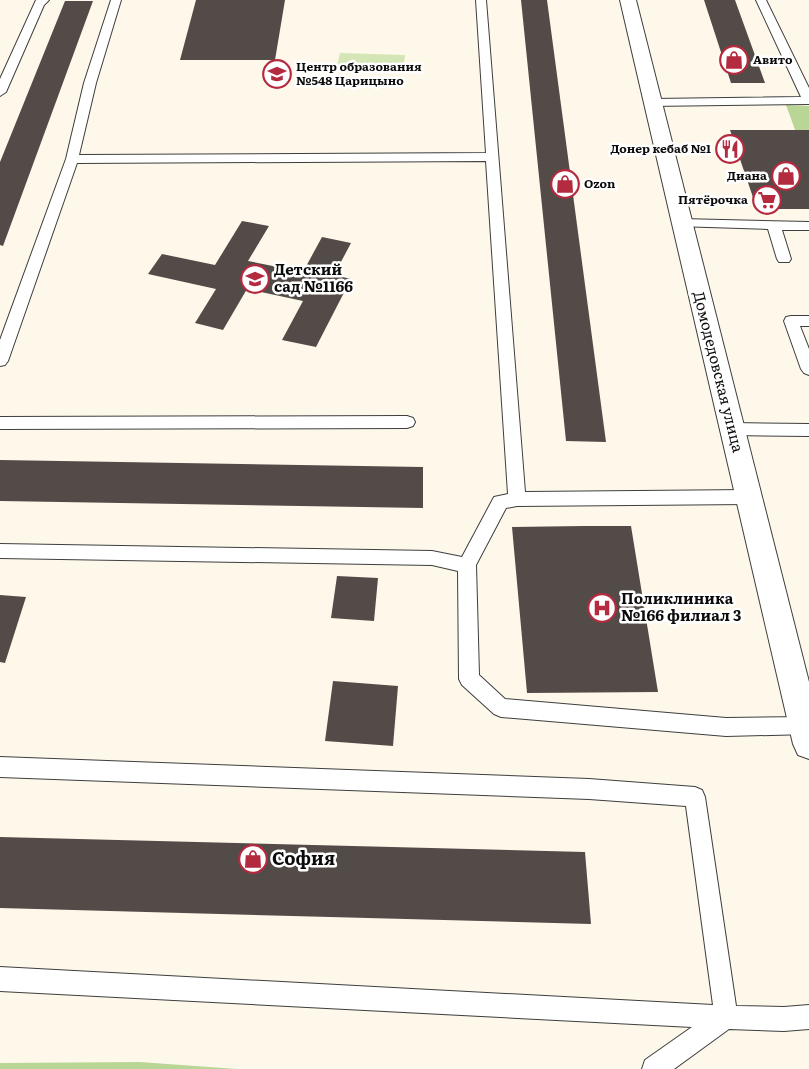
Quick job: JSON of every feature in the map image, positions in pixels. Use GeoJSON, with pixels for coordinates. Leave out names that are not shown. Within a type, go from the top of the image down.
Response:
{"type":"FeatureCollection","features":[{"type":"Feature","properties":{"kind":"street","name":"Домодедовская улица"},"geometry":{"type":"LineString","coordinates":[[628,0],[807,735]]}},
{"type":"Feature","properties":{"kind":"lane"},"geometry":{"type":"LineString","coordinates":[[0,92],[39,3],[44,0]]}},
{"type":"Feature","properties":{"kind":"lane"},"geometry":{"type":"LineString","coordinates":[[0,361],[72,159],[90,83],[116,0]]}},
{"type":"Feature","properties":{"kind":"lane"},"geometry":{"type":"LineString","coordinates":[[481,0],[517,499]]}},
{"type":"Feature","properties":{"kind":"lane"},"geometry":{"type":"LineString","coordinates":[[653,103],[809,100],[762,0]]}},
{"type":"Feature","properties":{"kind":"lane"},"geometry":{"type":"LineString","coordinates":[[72,159],[492,157]]}},
{"type":"Feature","properties":{"kind":"lane"},"geometry":{"type":"LineString","coordinates":[[681,223],[809,226]]}},
{"type":"Feature","properties":{"kind":"lane"},"geometry":{"type":"LineString","coordinates":[[774,225],[784,259]]}},
{"type":"Feature","properties":{"kind":"lane"},"geometry":{"type":"LineString","coordinates":[[809,321],[791,321],[809,369]]}},
{"type":"Feature","properties":{"kind":"lane"},"geometry":{"type":"LineString","coordinates":[[0,423],[407,422]]}},
{"type":"Feature","properties":{"kind":"lane"},"geometry":{"type":"LineString","coordinates":[[732,428],[809,430]]}},
{"type":"Feature","properties":{"kind":"lane"},"geometry":{"type":"LineString","coordinates":[[749,497],[517,499],[500,502],[467,565],[469,679],[501,708],[807,735]]}},
{"type":"Feature","properties":{"kind":"lane"},"geometry":{"type":"LineString","coordinates":[[0,552],[432,558],[467,565]]}},
{"type":"Feature","properties":{"kind":"lane"},"geometry":{"type":"LineString","coordinates":[[0,767],[589,789],[695,797],[726,1016]]}},
{"type":"Feature","properties":{"kind":"lane"},"geometry":{"type":"LineString","coordinates":[[0,979],[784,1019],[809,1018]]}},
{"type":"Feature","properties":{"kind":"lane"},"geometry":{"type":"LineString","coordinates":[[654,1069],[726,1016]]}},
{"type":"Feature","properties":{"kind":"green space"},"geometry":{"type":"Polygon","coordinates":[[[340,53],[405,55],[403,73],[336,71],[340,53]]]}},
{"type":"Feature","properties":{"kind":"green space"},"geometry":{"type":"Polygon","coordinates":[[[786,105],[809,106],[809,138],[798,138],[786,105]]]}},
{"type":"Feature","properties":{"kind":"green space"},"geometry":{"type":"Polygon","coordinates":[[[140,1062],[237,1069],[0,1069],[0,1063],[140,1062]]]}},
{"type":"Feature","properties":{"kind":"building"},"geometry":{"type":"Polygon","coordinates":[[[196,0],[285,0],[275,60],[180,60],[196,0]]]}},
{"type":"Feature","properties":{"kind":"building"},"geometry":{"type":"Polygon","coordinates":[[[521,0],[547,0],[606,442],[566,441],[521,0]]]}},
{"type":"Feature","properties":{"kind":"building"},"geometry":{"type":"Polygon","coordinates":[[[704,0],[735,0],[765,83],[731,83],[704,0]]]}},
{"type":"Feature","properties":{"kind":"building"},"geometry":{"type":"Polygon","coordinates":[[[65,1],[93,1],[3,246],[0,245],[0,162],[65,1]]]}},
{"type":"Feature","properties":{"kind":"building"},"geometry":{"type":"Polygon","coordinates":[[[730,130],[809,130],[809,209],[757,209],[730,130]]]}},
{"type":"Feature","properties":{"kind":"building"},"geometry":{"type":"Polygon","coordinates":[[[242,221],[269,226],[248,261],[303,272],[322,237],[351,243],[334,275],[351,279],[316,347],[282,340],[303,301],[247,289],[223,330],[195,323],[216,289],[148,274],[162,254],[215,265],[242,221]]]}},
{"type":"Feature","properties":{"kind":"building"},"geometry":{"type":"Polygon","coordinates":[[[0,460],[423,467],[423,508],[0,501],[0,460]]]}},
{"type":"Feature","properties":{"kind":"building","name":"Поликлиника №166 филиал 3"},"geometry":{"type":"Polygon","coordinates":[[[631,526],[658,692],[527,693],[512,527],[631,526]]]}},
{"type":"Feature","properties":{"kind":"building"},"geometry":{"type":"Polygon","coordinates":[[[337,576],[378,578],[374,621],[331,618],[337,576]]]}},
{"type":"Feature","properties":{"kind":"building"},"geometry":{"type":"Polygon","coordinates":[[[0,595],[26,597],[5,663],[0,662],[0,595]]]}},
{"type":"Feature","properties":{"kind":"building"},"geometry":{"type":"Polygon","coordinates":[[[333,681],[398,686],[393,746],[325,741],[333,681]]]}},
{"type":"Feature","properties":{"kind":"building"},"geometry":{"type":"Polygon","coordinates":[[[0,837],[585,852],[591,924],[0,908],[0,837]]]}},
{"type":"Feature","properties":{"kind":"place","name":"Авито"},"geometry":{"type":"Point","coordinates":[734,60]}},
{"type":"Feature","properties":{"kind":"place","name":"Центр образования №548 Царицыно"},"geometry":{"type":"Point","coordinates":[277,74]}},
{"type":"Feature","properties":{"kind":"place","name":"Донер кебаб №1"},"geometry":{"type":"Point","coordinates":[730,149]}},
{"type":"Feature","properties":{"kind":"place","name":"Диана"},"geometry":{"type":"Point","coordinates":[786,176]}},
{"type":"Feature","properties":{"kind":"place","name":"Ozon"},"geometry":{"type":"Point","coordinates":[565,184]}},
{"type":"Feature","properties":{"kind":"place","name":"Пятёрочка"},"geometry":{"type":"Point","coordinates":[767,200]}},
{"type":"Feature","properties":{"kind":"place","name":"Детский сад №1166"},"geometry":{"type":"Point","coordinates":[255,279]}},
{"type":"Feature","properties":{"kind":"place","name":"Поликлиника №166 филиал 3"},"geometry":{"type":"Point","coordinates":[602,608]}},
{"type":"Feature","properties":{"kind":"place","name":"София"},"geometry":{"type":"Point","coordinates":[253,859]}}]}
